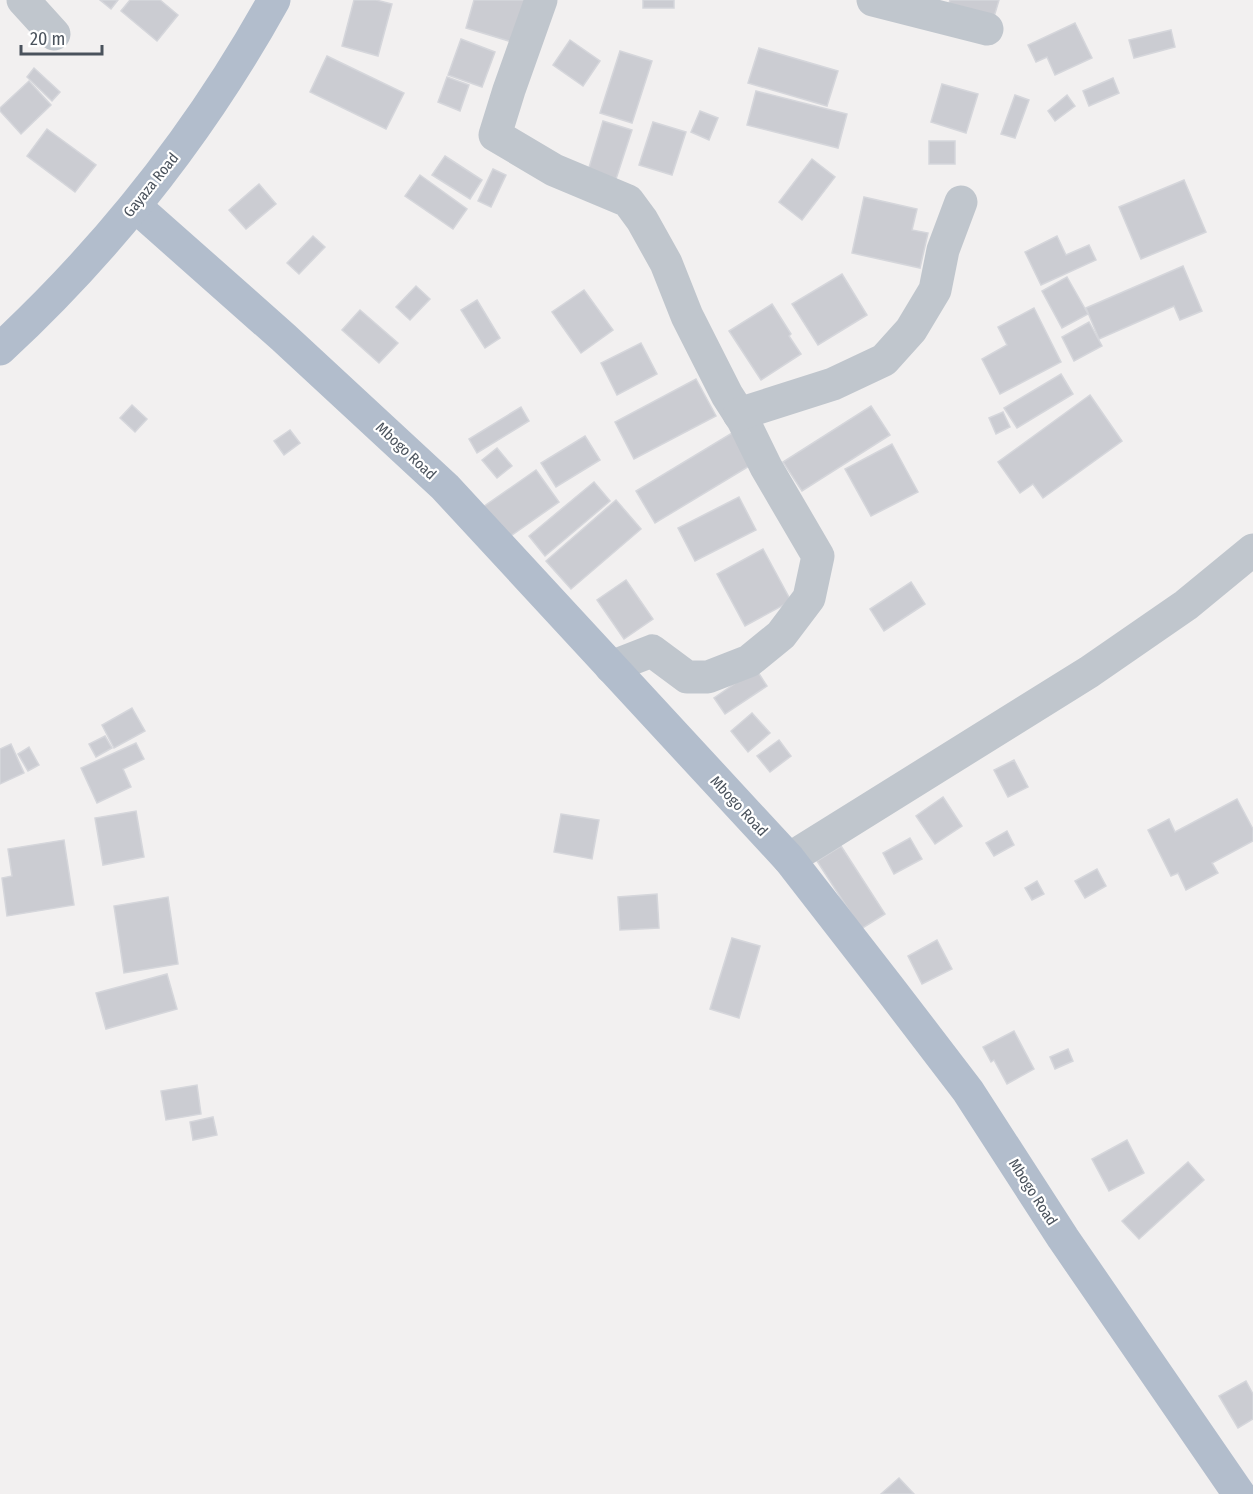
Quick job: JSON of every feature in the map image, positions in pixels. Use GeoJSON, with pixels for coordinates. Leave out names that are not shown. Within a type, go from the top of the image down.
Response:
{"type":"FeatureCollection","features":[{"type":"Feature","properties":{"kind":"main road","name":"Gayaza Road"},"geometry":{"type":"LineString","coordinates":[[0,349],[38,314],[135,206],[216,98],[274,0]]}},
{"type":"Feature","properties":{"kind":"main road","name":"Mbogo Road"},"geometry":{"type":"LineString","coordinates":[[135,206],[283,337],[445,487],[789,859],[968,1091],[1064,1238],[1239,1494]]}},
{"type":"Feature","properties":{"kind":"street"},"geometry":{"type":"LineString","coordinates":[[23,0],[54,34]]}},
{"type":"Feature","properties":{"kind":"street"},"geometry":{"type":"LineString","coordinates":[[541,0],[508,90],[495,135],[554,170],[628,201],[642,220],[666,263],[687,316],[766,466],[818,556],[809,598],[781,635],[749,661],[708,677],[687,677],[652,651],[611,668]]}},
{"type":"Feature","properties":{"kind":"street"},"geometry":{"type":"LineString","coordinates":[[873,0],[987,29]]}},
{"type":"Feature","properties":{"kind":"street"},"geometry":{"type":"LineString","coordinates":[[739,414],[833,384],[884,360],[911,330],[935,290],[943,249],[961,202]]}},
{"type":"Feature","properties":{"kind":"street"},"geometry":{"type":"LineString","coordinates":[[789,859],[1089,672],[1186,605],[1253,550]]}},
{"type":"Feature","properties":{"kind":"building"},"geometry":{"type":"Polygon","coordinates":[[[100,0],[118,0],[111,9],[100,0]]]}},
{"type":"Feature","properties":{"kind":"building"},"geometry":{"type":"Polygon","coordinates":[[[130,0],[160,0],[178,15],[157,41],[121,11],[130,0]]]}},
{"type":"Feature","properties":{"kind":"building"},"geometry":{"type":"Polygon","coordinates":[[[354,0],[376,0],[392,4],[378,56],[342,46],[354,0]]]}},
{"type":"Feature","properties":{"kind":"building"},"geometry":{"type":"Polygon","coordinates":[[[474,0],[525,0],[512,42],[466,28],[474,0]]]}},
{"type":"Feature","properties":{"kind":"building"},"geometry":{"type":"Polygon","coordinates":[[[643,0],[674,0],[674,8],[643,8],[643,0]]]}},
{"type":"Feature","properties":{"kind":"building"},"geometry":{"type":"Polygon","coordinates":[[[950,0],[999,0],[991,27],[946,13],[950,0]]]}},
{"type":"Feature","properties":{"kind":"building"},"geometry":{"type":"Polygon","coordinates":[[[1075,23],[1092,58],[1055,75],[1047,57],[1036,62],[1028,45],[1075,23]]]}},
{"type":"Feature","properties":{"kind":"building"},"geometry":{"type":"Polygon","coordinates":[[[1171,30],[1175,47],[1134,58],[1129,40],[1171,30]]]}},
{"type":"Feature","properties":{"kind":"building"},"geometry":{"type":"Polygon","coordinates":[[[461,39],[495,52],[482,87],[448,75],[461,39]]]}},
{"type":"Feature","properties":{"kind":"building"},"geometry":{"type":"Polygon","coordinates":[[[570,40],[600,61],[583,86],[553,65],[570,40]]]}},
{"type":"Feature","properties":{"kind":"building"},"geometry":{"type":"Polygon","coordinates":[[[759,48],[838,71],[827,106],[748,83],[759,48]]]}},
{"type":"Feature","properties":{"kind":"building"},"geometry":{"type":"Polygon","coordinates":[[[620,51],[652,61],[632,123],[600,113],[620,51]]]}},
{"type":"Feature","properties":{"kind":"building"},"geometry":{"type":"Polygon","coordinates":[[[327,56],[404,93],[386,129],[310,92],[327,56]]]}},
{"type":"Feature","properties":{"kind":"building"},"geometry":{"type":"Polygon","coordinates":[[[34,68],[60,92],[52,101],[27,77],[34,68]]]}},
{"type":"Feature","properties":{"kind":"building"},"geometry":{"type":"Polygon","coordinates":[[[447,77],[469,85],[460,111],[438,102],[447,77]]]}},
{"type":"Feature","properties":{"kind":"building"},"geometry":{"type":"Polygon","coordinates":[[[1113,78],[1119,93],[1089,106],[1083,91],[1113,78]]]}},
{"type":"Feature","properties":{"kind":"building"},"geometry":{"type":"Polygon","coordinates":[[[29,81],[51,105],[21,134],[0,111],[0,108],[29,81]]]}},
{"type":"Feature","properties":{"kind":"building"},"geometry":{"type":"Polygon","coordinates":[[[942,84],[978,94],[966,133],[931,122],[942,84]]]}},
{"type":"Feature","properties":{"kind":"building"},"geometry":{"type":"Polygon","coordinates":[[[756,91],[847,114],[838,148],[747,125],[756,91]]]}},
{"type":"Feature","properties":{"kind":"building"},"geometry":{"type":"Polygon","coordinates":[[[1015,95],[1029,100],[1015,138],[1001,134],[1015,95]]]}},
{"type":"Feature","properties":{"kind":"building"},"geometry":{"type":"Polygon","coordinates":[[[1067,95],[1075,106],[1055,121],[1048,111],[1067,95]]]}},
{"type":"Feature","properties":{"kind":"building"},"geometry":{"type":"Polygon","coordinates":[[[700,111],[718,118],[709,140],[691,132],[700,111]]]}},
{"type":"Feature","properties":{"kind":"building"},"geometry":{"type":"Polygon","coordinates":[[[603,121],[632,130],[616,179],[588,171],[603,121]]]}},
{"type":"Feature","properties":{"kind":"building"},"geometry":{"type":"Polygon","coordinates":[[[653,122],[686,132],[672,175],[639,165],[653,122]]]}},
{"type":"Feature","properties":{"kind":"building"},"geometry":{"type":"Polygon","coordinates":[[[47,129],[96,165],[75,192],[27,156],[47,129]]]}},
{"type":"Feature","properties":{"kind":"building"},"geometry":{"type":"Polygon","coordinates":[[[929,141],[955,141],[955,164],[929,164],[929,141]]]}},
{"type":"Feature","properties":{"kind":"building"},"geometry":{"type":"Polygon","coordinates":[[[445,156],[482,180],[470,199],[432,175],[445,156]]]}},
{"type":"Feature","properties":{"kind":"building"},"geometry":{"type":"Polygon","coordinates":[[[812,159],[835,177],[802,220],[779,202],[812,159]]]}},
{"type":"Feature","properties":{"kind":"building"},"geometry":{"type":"Polygon","coordinates":[[[493,169],[506,175],[491,207],[478,201],[493,169]]]}},
{"type":"Feature","properties":{"kind":"building"},"geometry":{"type":"Polygon","coordinates":[[[420,175],[467,209],[453,229],[405,196],[420,175]]]}},
{"type":"Feature","properties":{"kind":"building"},"geometry":{"type":"Polygon","coordinates":[[[1184,180],[1206,232],[1141,259],[1119,207],[1184,180]]]}},
{"type":"Feature","properties":{"kind":"building"},"geometry":{"type":"Polygon","coordinates":[[[259,184],[276,204],[246,229],[229,210],[259,184]]]}},
{"type":"Feature","properties":{"kind":"building"},"geometry":{"type":"Polygon","coordinates":[[[864,197],[917,209],[912,230],[928,233],[920,268],[852,253],[864,197]]]}},
{"type":"Feature","properties":{"kind":"building"},"geometry":{"type":"Polygon","coordinates":[[[313,236],[325,247],[299,274],[287,263],[313,236]]]}},
{"type":"Feature","properties":{"kind":"building"},"geometry":{"type":"Polygon","coordinates":[[[1057,236],[1066,255],[1089,245],[1096,260],[1041,285],[1025,252],[1057,236]]]}},
{"type":"Feature","properties":{"kind":"building"},"geometry":{"type":"Polygon","coordinates":[[[1183,266],[1202,311],[1180,320],[1174,306],[1099,339],[1086,308],[1183,266]]]}},
{"type":"Feature","properties":{"kind":"building"},"geometry":{"type":"Polygon","coordinates":[[[842,274],[867,315],[818,345],[792,304],[842,274]]]}},
{"type":"Feature","properties":{"kind":"building"},"geometry":{"type":"Polygon","coordinates":[[[1067,277],[1088,314],[1062,328],[1042,291],[1067,277]]]}},
{"type":"Feature","properties":{"kind":"building"},"geometry":{"type":"Polygon","coordinates":[[[416,286],[430,299],[410,320],[396,307],[416,286]]]}},
{"type":"Feature","properties":{"kind":"building"},"geometry":{"type":"Polygon","coordinates":[[[584,290],[613,330],[581,353],[552,312],[584,290]]]}},
{"type":"Feature","properties":{"kind":"building"},"geometry":{"type":"Polygon","coordinates":[[[477,300],[500,338],[485,348],[461,310],[477,300]]]}},
{"type":"Feature","properties":{"kind":"building"},"geometry":{"type":"Polygon","coordinates":[[[772,304],[801,354],[761,380],[729,331],[772,304]]]}},
{"type":"Feature","properties":{"kind":"building"},"geometry":{"type":"Polygon","coordinates":[[[1034,308],[1061,362],[1000,394],[982,359],[1007,345],[998,327],[1034,308]]]}},
{"type":"Feature","properties":{"kind":"building"},"geometry":{"type":"Polygon","coordinates":[[[360,310],[398,343],[379,363],[342,330],[360,310]]]}},
{"type":"Feature","properties":{"kind":"building"},"geometry":{"type":"Polygon","coordinates":[[[1089,322],[1102,346],[1074,361],[1062,337],[1089,322]]]}},
{"type":"Feature","properties":{"kind":"building"},"geometry":{"type":"Polygon","coordinates":[[[641,343],[657,374],[617,395],[601,363],[641,343]]]}},
{"type":"Feature","properties":{"kind":"building"},"geometry":{"type":"Polygon","coordinates":[[[1061,374],[1073,394],[1017,428],[1004,408],[1061,374]]]}},
{"type":"Feature","properties":{"kind":"building"},"geometry":{"type":"Polygon","coordinates":[[[696,379],[716,416],[634,459],[615,422],[696,379]]]}},
{"type":"Feature","properties":{"kind":"building"},"geometry":{"type":"Polygon","coordinates":[[[1090,395],[1122,441],[1043,498],[1033,484],[1020,493],[998,462],[1090,395]]]}},
{"type":"Feature","properties":{"kind":"building"},"geometry":{"type":"Polygon","coordinates":[[[132,405],[147,419],[135,432],[120,418],[132,405]]]}},
{"type":"Feature","properties":{"kind":"building"},"geometry":{"type":"Polygon","coordinates":[[[871,406],[890,435],[802,491],[783,462],[871,406]]]}},
{"type":"Feature","properties":{"kind":"building"},"geometry":{"type":"Polygon","coordinates":[[[521,407],[529,421],[477,453],[469,439],[521,407]]]}},
{"type":"Feature","properties":{"kind":"building"},"geometry":{"type":"Polygon","coordinates":[[[1003,412],[1010,427],[996,434],[989,418],[1003,412]]]}},
{"type":"Feature","properties":{"kind":"building"},"geometry":{"type":"Polygon","coordinates":[[[290,430],[300,443],[284,455],[274,441],[290,430]]]}},
{"type":"Feature","properties":{"kind":"building"},"geometry":{"type":"Polygon","coordinates":[[[732,433],[751,465],[655,523],[636,491],[732,433]]]}},
{"type":"Feature","properties":{"kind":"building"},"geometry":{"type":"Polygon","coordinates":[[[585,436],[600,460],[556,487],[541,463],[585,436]]]}},
{"type":"Feature","properties":{"kind":"building"},"geometry":{"type":"Polygon","coordinates":[[[892,444],[918,492],[871,516],[845,469],[892,444]]]}},
{"type":"Feature","properties":{"kind":"building"},"geometry":{"type":"Polygon","coordinates":[[[497,448],[512,466],[497,478],[482,460],[497,448]]]}},
{"type":"Feature","properties":{"kind":"building"},"geometry":{"type":"Polygon","coordinates":[[[536,470],[559,502],[505,540],[483,507],[536,470]]]}},
{"type":"Feature","properties":{"kind":"building"},"geometry":{"type":"Polygon","coordinates":[[[594,482],[610,501],[545,556],[529,536],[594,482]]]}},
{"type":"Feature","properties":{"kind":"building"},"geometry":{"type":"Polygon","coordinates":[[[739,497],[756,530],[695,561],[678,528],[739,497]]]}},
{"type":"Feature","properties":{"kind":"building"},"geometry":{"type":"Polygon","coordinates":[[[616,500],[641,529],[571,589],[546,561],[616,500]]]}},
{"type":"Feature","properties":{"kind":"building"},"geometry":{"type":"Polygon","coordinates":[[[763,549],[791,601],[745,626],[717,574],[763,549]]]}},
{"type":"Feature","properties":{"kind":"building"},"geometry":{"type":"Polygon","coordinates":[[[626,580],[653,619],[624,639],[597,600],[626,580]]]}},
{"type":"Feature","properties":{"kind":"building"},"geometry":{"type":"Polygon","coordinates":[[[911,582],[925,604],[884,631],[870,609],[911,582]]]}},
{"type":"Feature","properties":{"kind":"building"},"geometry":{"type":"Polygon","coordinates":[[[756,669],[767,686],[725,714],[714,698],[756,669]]]}},
{"type":"Feature","properties":{"kind":"building"},"geometry":{"type":"Polygon","coordinates":[[[132,708],[145,731],[114,748],[102,725],[132,708]]]}},
{"type":"Feature","properties":{"kind":"building"},"geometry":{"type":"Polygon","coordinates":[[[752,713],[770,733],[748,752],[731,731],[752,713]]]}},
{"type":"Feature","properties":{"kind":"building"},"geometry":{"type":"Polygon","coordinates":[[[105,736],[112,748],[96,757],[89,744],[105,736]]]}},
{"type":"Feature","properties":{"kind":"building"},"geometry":{"type":"Polygon","coordinates":[[[779,740],[791,756],[770,772],[757,756],[779,740]]]}},
{"type":"Feature","properties":{"kind":"building"},"geometry":{"type":"Polygon","coordinates":[[[136,743],[144,759],[123,769],[131,787],[97,803],[81,768],[136,743]]]}},
{"type":"Feature","properties":{"kind":"building"},"geometry":{"type":"Polygon","coordinates":[[[11,744],[24,773],[0,784],[0,749],[11,744]]]}},
{"type":"Feature","properties":{"kind":"building"},"geometry":{"type":"Polygon","coordinates":[[[29,747],[39,765],[28,771],[18,754],[29,747]]]}},
{"type":"Feature","properties":{"kind":"building"},"geometry":{"type":"Polygon","coordinates":[[[1014,760],[1028,787],[1008,797],[994,770],[1014,760]]]}},
{"type":"Feature","properties":{"kind":"building"},"geometry":{"type":"Polygon","coordinates":[[[943,797],[962,826],[935,844],[916,816],[943,797]]]}},
{"type":"Feature","properties":{"kind":"building"},"geometry":{"type":"Polygon","coordinates":[[[1237,799],[1253,829],[1253,841],[1212,863],[1218,873],[1186,890],[1178,873],[1171,876],[1148,830],[1169,819],[1175,832],[1237,799]]]}},
{"type":"Feature","properties":{"kind":"building"},"geometry":{"type":"Polygon","coordinates":[[[136,811],[144,857],[103,865],[95,818],[136,811]]]}},
{"type":"Feature","properties":{"kind":"building"},"geometry":{"type":"Polygon","coordinates":[[[561,814],[599,820],[592,859],[554,852],[561,814]]]}},
{"type":"Feature","properties":{"kind":"building"},"geometry":{"type":"Polygon","coordinates":[[[1007,831],[1014,845],[994,856],[986,843],[1007,831]]]}},
{"type":"Feature","properties":{"kind":"building"},"geometry":{"type":"Polygon","coordinates":[[[910,838],[922,859],[894,874],[883,853],[910,838]]]}},
{"type":"Feature","properties":{"kind":"building"},"geometry":{"type":"Polygon","coordinates":[[[64,840],[74,905],[7,916],[2,878],[12,876],[8,849],[64,840]]]}},
{"type":"Feature","properties":{"kind":"building"},"geometry":{"type":"Polygon","coordinates":[[[841,846],[885,914],[861,929],[817,861],[841,846]]]}},
{"type":"Feature","properties":{"kind":"building"},"geometry":{"type":"Polygon","coordinates":[[[1097,869],[1106,886],[1085,898],[1075,881],[1097,869]]]}},
{"type":"Feature","properties":{"kind":"building"},"geometry":{"type":"Polygon","coordinates":[[[1037,881],[1044,894],[1032,900],[1025,888],[1037,881]]]}},
{"type":"Feature","properties":{"kind":"building"},"geometry":{"type":"Polygon","coordinates":[[[657,894],[659,928],[620,930],[618,897],[657,894]]]}},
{"type":"Feature","properties":{"kind":"building"},"geometry":{"type":"Polygon","coordinates":[[[168,897],[178,964],[124,973],[114,906],[168,897]]]}},
{"type":"Feature","properties":{"kind":"building"},"geometry":{"type":"Polygon","coordinates":[[[732,938],[760,946],[739,1018],[710,1009],[732,938]]]}},
{"type":"Feature","properties":{"kind":"building"},"geometry":{"type":"Polygon","coordinates":[[[937,940],[952,969],[922,984],[908,956],[937,940]]]}},
{"type":"Feature","properties":{"kind":"building"},"geometry":{"type":"Polygon","coordinates":[[[167,974],[177,1009],[106,1029],[96,993],[167,974]]]}},
{"type":"Feature","properties":{"kind":"building"},"geometry":{"type":"Polygon","coordinates":[[[1014,1031],[1034,1069],[1007,1084],[994,1060],[991,1062],[983,1047],[1014,1031]]]}},
{"type":"Feature","properties":{"kind":"building"},"geometry":{"type":"Polygon","coordinates":[[[1068,1049],[1073,1061],[1055,1069],[1050,1057],[1068,1049]]]}},
{"type":"Feature","properties":{"kind":"building"},"geometry":{"type":"Polygon","coordinates":[[[197,1085],[201,1114],[166,1120],[161,1091],[197,1085]]]}},
{"type":"Feature","properties":{"kind":"building"},"geometry":{"type":"Polygon","coordinates":[[[213,1117],[217,1135],[193,1140],[190,1122],[213,1117]]]}},
{"type":"Feature","properties":{"kind":"building"},"geometry":{"type":"Polygon","coordinates":[[[1127,1140],[1144,1173],[1109,1191],[1092,1159],[1127,1140]]]}},
{"type":"Feature","properties":{"kind":"building"},"geometry":{"type":"Polygon","coordinates":[[[1188,1162],[1204,1180],[1139,1239],[1122,1221],[1188,1162]]]}},
{"type":"Feature","properties":{"kind":"building"},"geometry":{"type":"Polygon","coordinates":[[[1246,1381],[1253,1394],[1253,1419],[1238,1428],[1219,1396],[1246,1381]]]}},
{"type":"Feature","properties":{"kind":"building"},"geometry":{"type":"Polygon","coordinates":[[[899,1478],[914,1494],[881,1494],[899,1478]]]}}]}
